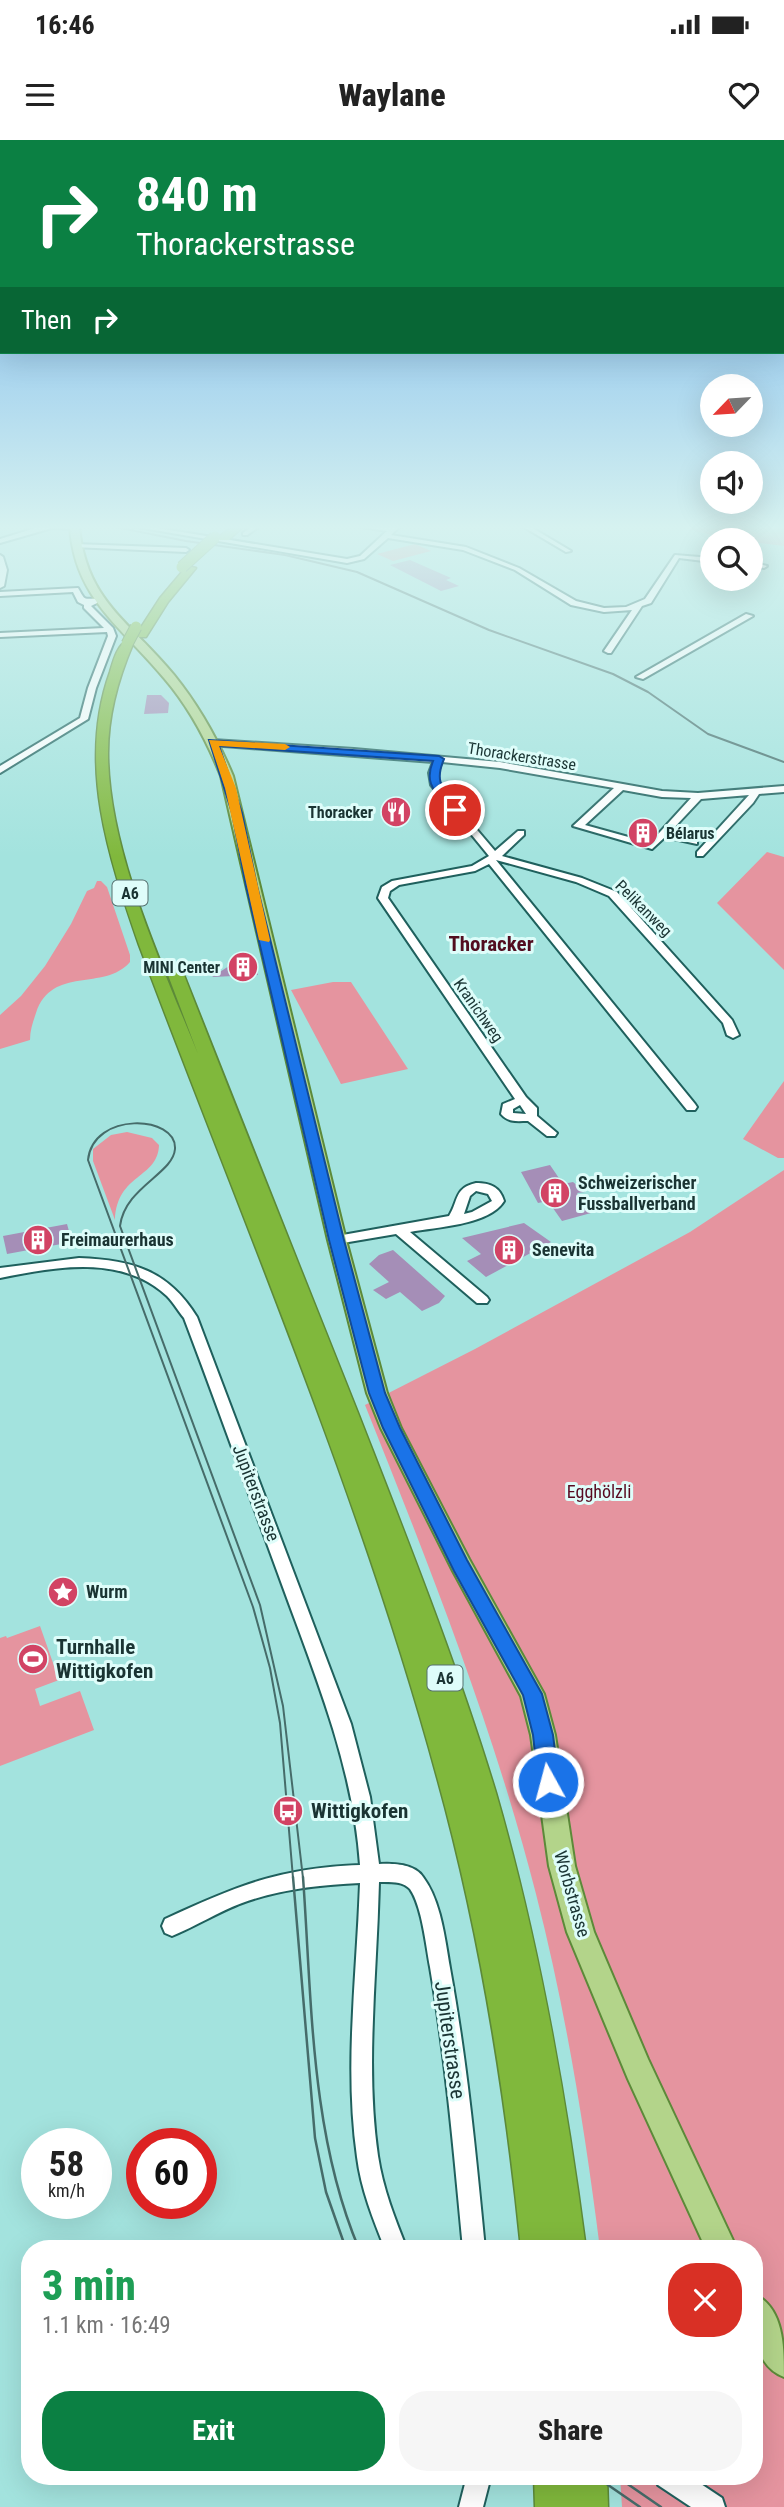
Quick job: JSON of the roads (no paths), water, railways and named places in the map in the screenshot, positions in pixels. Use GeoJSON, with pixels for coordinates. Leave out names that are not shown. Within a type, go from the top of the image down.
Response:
{"type":"FeatureCollection","features":[{"type":"Feature","properties":{"kind":"highway","name":"A6"},"geometry":{"type":"LineString","coordinates":[[136,636],[111,685],[102,736],[103,780],[115,842],[145,934],[380,1560],[444,1752],[483,1899],[506,2013],[527,2149],[537,2240]]}},
{"type":"Feature","properties":{"kind":"highway","name":"A6"},"geometry":{"type":"LineString","coordinates":[[130,647],[117,705],[114,768],[128,840],[159,932]]}},
{"type":"Feature","properties":{"kind":"highway","name":"A6"},"geometry":{"type":"LineString","coordinates":[[171,963],[406,1566],[467,1746],[509,1895],[534,2009],[568,2240]]}},
{"type":"Feature","properties":{"kind":"highway"},"geometry":{"type":"LineString","coordinates":[[553,2485],[554,2507]]}},
{"type":"Feature","properties":{"kind":"highway"},"geometry":{"type":"LineString","coordinates":[[588,2485],[589,2507]]}},
{"type":"Feature","properties":{"kind":"main road","name":"Worbstrasse"},"geometry":{"type":"LineString","coordinates":[[132,636],[169,677],[213,743],[227,776],[337,1240],[368,1359],[386,1415],[461,1565],[533,1694],[543,1735],[562,1866],[578,1921],[638,2069],[718,2240]]}},
{"type":"Feature","properties":{"kind":"main road"},"geometry":{"type":"LineString","coordinates":[[763,2325],[784,2361]]}},
{"type":"Feature","properties":{"kind":"street"},"geometry":{"type":"LineString","coordinates":[[0,769],[84,719],[92,688],[112,636]]}},
{"type":"Feature","properties":{"kind":"street"},"geometry":{"type":"LineString","coordinates":[[608,652],[618,636]]}},
{"type":"Feature","properties":{"kind":"street"},"geometry":{"type":"LineString","coordinates":[[640,677],[712,636]]}},
{"type":"Feature","properties":{"kind":"street","name":"Thorackerstrasse"},"geometry":{"type":"LineString","coordinates":[[213,743],[439,759],[518,768],[621,788],[698,796],[784,789]]}},
{"type":"Feature","properties":{"kind":"street"},"geometry":{"type":"LineString","coordinates":[[439,759],[433,773],[435,785],[691,1107]]}},
{"type":"Feature","properties":{"kind":"street"},"geometry":{"type":"LineString","coordinates":[[621,788],[571,827],[649,849],[698,796]]}},
{"type":"Feature","properties":{"kind":"street"},"geometry":{"type":"LineString","coordinates":[[700,854],[750,801],[755,792]]}},
{"type":"Feature","properties":{"kind":"street"},"geometry":{"type":"LineString","coordinates":[[493,858],[521,833]]}},
{"type":"Feature","properties":{"kind":"street"},"geometry":{"type":"LineString","coordinates":[[665,834],[694,842]]}},
{"type":"Feature","properties":{"kind":"street","name":"Pelikanweg"},"geometry":{"type":"LineString","coordinates":[[493,858],[579,880],[613,894],[727,1022],[733,1035]]}},
{"type":"Feature","properties":{"kind":"street","name":"Kranichweg"},"geometry":{"type":"LineString","coordinates":[[493,858],[475,868],[396,883],[386,889],[383,898],[522,1100],[533,1111],[531,1117]]}},
{"type":"Feature","properties":{"kind":"street"},"geometry":{"type":"LineString","coordinates":[[522,1100],[507,1108],[507,1114],[513,1118],[531,1117],[551,1133]]}},
{"type":"Feature","properties":{"kind":"street"},"geometry":{"type":"LineString","coordinates":[[337,1240],[454,1219]]}},
{"type":"Feature","properties":{"kind":"street"},"geometry":{"type":"LineString","coordinates":[[400,1230],[482,1300]]}},
{"type":"Feature","properties":{"kind":"street","name":"Jupiterstrasse"},"geometry":{"type":"LineString","coordinates":[[0,1273],[65,1264],[114,1265],[156,1279],[173,1292],[184,1306],[350,1749],[363,1795],[370,1873],[361,2094],[364,2143],[373,2192],[392,2240]]}},
{"type":"Feature","properties":{"kind":"street","name":"Jupiterstrasse"},"geometry":{"type":"LineString","coordinates":[[172,1926],[246,1892],[309,1877],[370,1873],[409,1877],[422,1889],[428,1904],[442,1983],[463,2135],[473,2240]]}},
{"type":"Feature","properties":{"kind":"street"},"geometry":{"type":"LineString","coordinates":[[471,2507],[477,2485]]}},
{"type":"Feature","properties":{"kind":"street"},"geometry":{"type":"LineString","coordinates":[[680,2485],[713,2507]]}},
{"type":"Feature","properties":{"kind":"tram line"},"geometry":{"type":"LineString","coordinates":[[507,636],[613,674],[648,692],[708,734],[784,762]]}},
{"type":"Feature","properties":{"kind":"tram line"},"geometry":{"type":"LineString","coordinates":[[293,1878],[280,1723],[270,1668],[253,1607],[88,1160],[93,1144],[104,1133],[118,1126],[134,1123],[163,1129],[172,1138],[175,1149],[166,1166],[130,1201],[120,1226],[260,1605],[283,1706],[303,1878]]}},
{"type":"Feature","properties":{"kind":"tram line"},"geometry":{"type":"LineString","coordinates":[[293,1877],[315,2138],[326,2192],[343,2240]]}},
{"type":"Feature","properties":{"kind":"tram line"},"geometry":{"type":"LineString","coordinates":[[303,1877],[312,2019],[322,2113],[343,2205],[356,2240]]}},
{"type":"Feature","properties":{"kind":"tram line"},"geometry":{"type":"LineString","coordinates":[[608,2485],[640,2507]]}},
{"type":"Feature","properties":{"kind":"tram line"},"geometry":{"type":"LineString","coordinates":[[629,2485],[661,2507]]}},
{"type":"Feature","properties":{"kind":"place","name":"Thoracker"},"geometry":{"type":"Point","coordinates":[396,812]}},
{"type":"Feature","properties":{"kind":"place","name":"Bélarus"},"geometry":{"type":"Point","coordinates":[643,833]}},
{"type":"Feature","properties":{"kind":"place","name":"MINI Center"},"geometry":{"type":"Point","coordinates":[243,967]}},
{"type":"Feature","properties":{"kind":"place","name":"Schweizerischer Fussballverband"},"geometry":{"type":"Point","coordinates":[555,1193]}},
{"type":"Feature","properties":{"kind":"place","name":"Freimaurerhaus"},"geometry":{"type":"Point","coordinates":[38,1240]}},
{"type":"Feature","properties":{"kind":"place","name":"Senevita"},"geometry":{"type":"Point","coordinates":[509,1250]}},
{"type":"Feature","properties":{"kind":"place","name":"Wurm"},"geometry":{"type":"Point","coordinates":[63,1592]}},
{"type":"Feature","properties":{"kind":"place","name":"Turnhalle Wittigkofen"},"geometry":{"type":"Point","coordinates":[33,1659]}},
{"type":"Feature","properties":{"kind":"place","name":"Wittigkofen"},"geometry":{"type":"Point","coordinates":[288,1811]}},
{"type":"Feature","properties":{"kind":"district","name":"Thoracker"},"geometry":{"type":"Point","coordinates":[491,944]}},
{"type":"Feature","properties":{"kind":"park label","name":"Egghölzli"},"geometry":{"type":"Point","coordinates":[599,1492]}}]}
